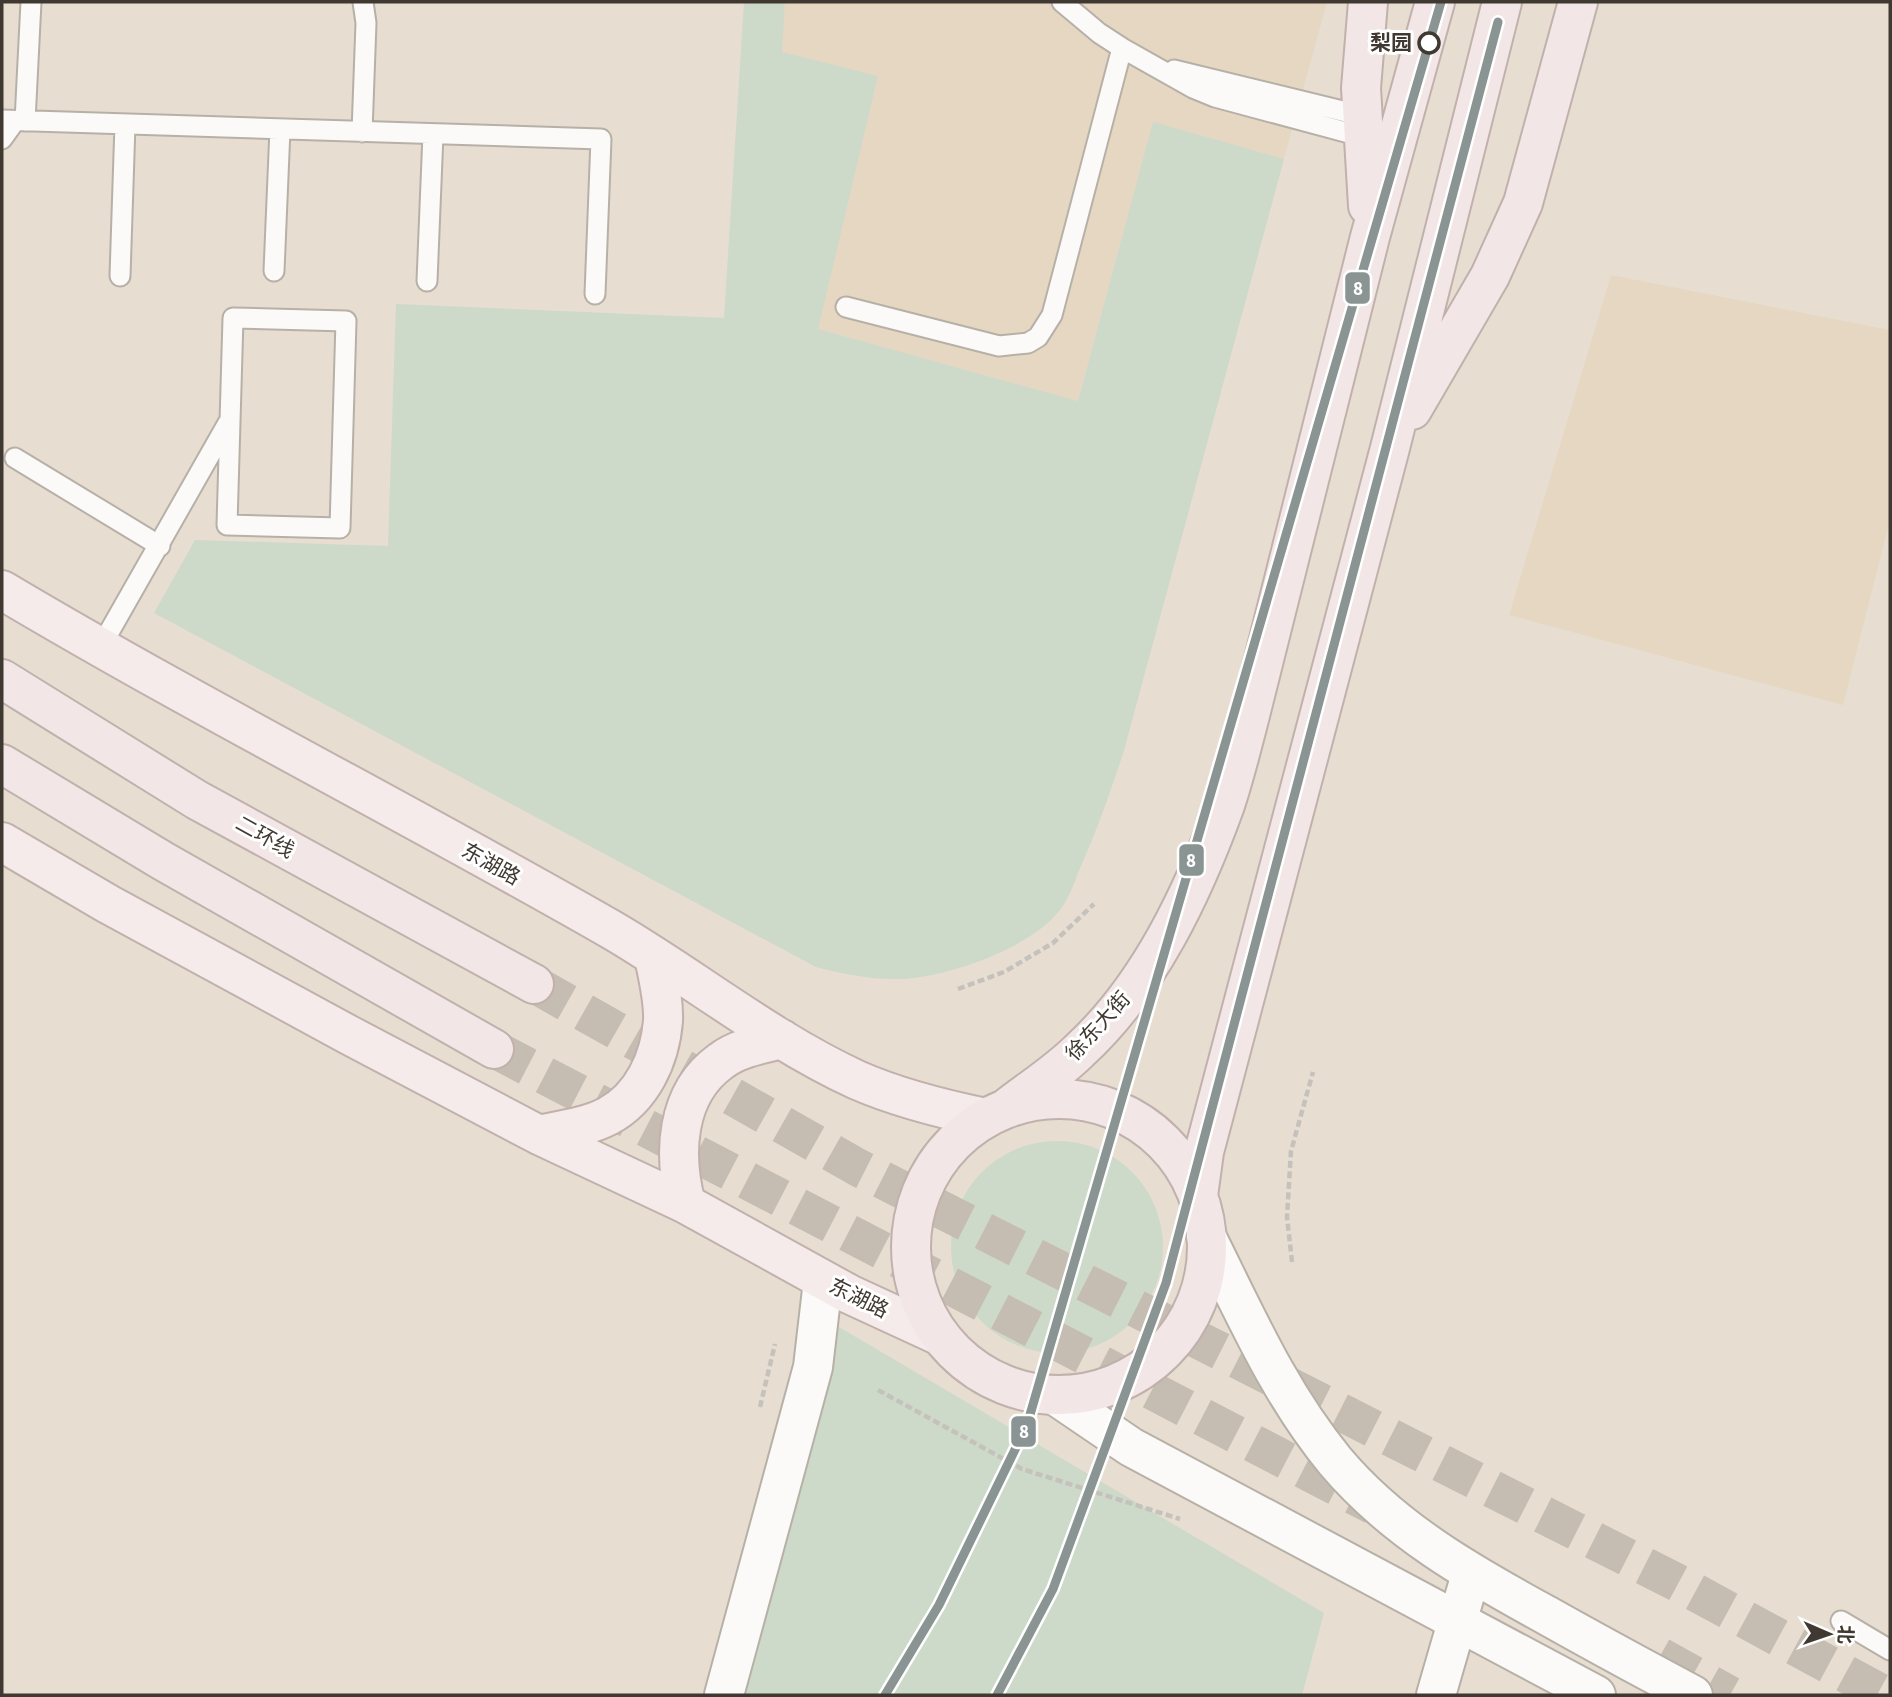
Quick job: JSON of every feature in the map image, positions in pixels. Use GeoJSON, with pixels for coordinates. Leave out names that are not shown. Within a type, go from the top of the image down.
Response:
{"type":"FeatureCollection","features":[{"type":"Feature","properties":{"kind":"highway"},"geometry":{"type":"LineString","coordinates":[[1368,2],[1361,88],[1370,237]]}},
{"type":"Feature","properties":{"kind":"highway","name":"徐东大街"},"geometry":{"type":"LineString","coordinates":[[1198,1196],[1206,1236],[1206,1264],[1198,1297],[1187,1322],[1172,1343],[1140,1371],[1100,1390],[1056,1395],[1016,1389],[973,1368],[940,1336],[919,1296],[910,1255],[915,1209],[928,1177],[942,1155],[959,1136],[997,1112],[1079,1051],[1119,1007],[1160,946],[1199,871],[1226,803],[1248,723],[1370,237],[1435,2]]}},
{"type":"Feature","properties":{"kind":"highway"},"geometry":{"type":"LineString","coordinates":[[1198,1196],[1204,1153],[1213,1117],[1390,448],[1502,2]]}},
{"type":"Feature","properties":{"kind":"highway"},"geometry":{"type":"LineString","coordinates":[[1390,448],[1490,276],[1523,203],[1578,2]]}},
{"type":"Feature","properties":{"kind":"highway","name":"二环线"},"geometry":{"type":"LineString","coordinates":[[2,679],[197,800],[534,984]]}},
{"type":"Feature","properties":{"kind":"highway"},"geometry":{"type":"LineString","coordinates":[[2,764],[163,861],[494,1049]]}},
{"type":"Feature","properties":{"kind":"highway"},"geometry":{"type":"LineString","coordinates":[[997,1112],[1030,1100],[1055,1098],[1106,1106],[1133,1118],[1161,1140],[1179,1160],[1198,1196]]}},
{"type":"Feature","properties":{"kind":"main road","name":"东湖路"},"geometry":{"type":"LineString","coordinates":[[2,590],[100,648],[613,931],[782,1039],[855,1079],[886,1092],[947,1110],[997,1112]]}},
{"type":"Feature","properties":{"kind":"main road","name":"东湖路"},"geometry":{"type":"LineString","coordinates":[[2,842],[229,969],[540,1135],[686,1204],[823,1281],[940,1336]]}},
{"type":"Feature","properties":{"kind":"main road"},"geometry":{"type":"LineString","coordinates":[[540,1135],[608,1116],[631,1100],[650,1074],[659,1046],[663,1020],[654,957]]}},
{"type":"Feature","properties":{"kind":"main road"},"geometry":{"type":"LineString","coordinates":[[686,1204],[678,1157],[681,1123],[691,1096],[704,1075],[722,1059],[750,1047],[782,1039]]}},
{"type":"Feature","properties":{"kind":"main road"},"geometry":{"type":"LineString","coordinates":[[1206,1236],[1268,1363],[1296,1408],[1336,1462],[1374,1500],[1422,1542],[1471,1574],[1693,1695]]}},
{"type":"Feature","properties":{"kind":"main road"},"geometry":{"type":"LineString","coordinates":[[724,1695],[813,1367],[823,1281]]}},
{"type":"Feature","properties":{"kind":"main road"},"geometry":{"type":"LineString","coordinates":[[1056,1395],[1131,1447],[1596,1695]]}},
{"type":"Feature","properties":{"kind":"main road"},"geometry":{"type":"LineString","coordinates":[[1436,1695],[1471,1574]]}},
{"type":"Feature","properties":{"kind":"lane"},"geometry":{"type":"LineString","coordinates":[[2,139],[14,121],[31,2]]}},
{"type":"Feature","properties":{"kind":"lane"},"geometry":{"type":"LineString","coordinates":[[362,132],[366,23],[363,2]]}},
{"type":"Feature","properties":{"kind":"lane"},"geometry":{"type":"LineString","coordinates":[[1062,2],[1099,33],[1158,66],[1364,127]]}},
{"type":"Feature","properties":{"kind":"lane"},"geometry":{"type":"LineString","coordinates":[[846,307],[999,346],[1028,343],[1038,337],[1052,315],[1122,48]]}},
{"type":"Feature","properties":{"kind":"lane"},"geometry":{"type":"LineString","coordinates":[[14,121],[601,139],[595,294]]}},
{"type":"Feature","properties":{"kind":"lane"},"geometry":{"type":"LineString","coordinates":[[120,276],[125,124]]}},
{"type":"Feature","properties":{"kind":"lane"},"geometry":{"type":"LineString","coordinates":[[274,271],[280,129]]}},
{"type":"Feature","properties":{"kind":"lane"},"geometry":{"type":"LineString","coordinates":[[427,281],[433,134]]}},
{"type":"Feature","properties":{"kind":"lane"},"geometry":{"type":"LineString","coordinates":[[100,648],[230,419],[233,317],[346,321],[340,528],[227,525],[230,419]]}},
{"type":"Feature","properties":{"kind":"lane"},"geometry":{"type":"LineString","coordinates":[[15,458],[160,546]]}},
{"type":"Feature","properties":{"kind":"lane"},"geometry":{"type":"LineString","coordinates":[[1841,1622],[1890,1650]]}},
{"type":"Feature","properties":{"kind":"path"},"geometry":{"type":"LineString","coordinates":[[958,989],[1003,972],[1053,943],[1094,904]]}},
{"type":"Feature","properties":{"kind":"path"},"geometry":{"type":"LineString","coordinates":[[1292,1262],[1287,1217],[1291,1151],[1313,1072]]}},
{"type":"Feature","properties":{"kind":"path"},"geometry":{"type":"LineString","coordinates":[[878,1390],[1022,1469],[1184,1520]]}},
{"type":"Feature","properties":{"kind":"shaded area"},"geometry":{"type":"Polygon","coordinates":[[[785,2],[1327,2],[1284,159],[1153,123],[1078,401],[817,329],[878,76],[781,52],[785,2]]]}},
{"type":"Feature","properties":{"kind":"shaded area"},"geometry":{"type":"Polygon","coordinates":[[[1611,275],[1890,330],[1890,520],[1843,705],[1509,615],[1611,275]]]}},
{"type":"Feature","properties":{"kind":"green space"},"geometry":{"type":"Polygon","coordinates":[[[744,2],[785,2],[782,52],[878,76],[818,329],[1078,401],[1153,122],[1284,159],[1123,754],[1098,826],[1072,888],[1062,907],[1032,935],[989,957],[942,973],[879,979],[816,967],[154,613],[195,540],[388,546],[396,304],[724,318],[744,2]]]}},
{"type":"Feature","properties":{"kind":"green space"},"geometry":{"type":"Polygon","coordinates":[[[1057,1141],[1098,1149],[1132,1172],[1155,1206],[1163,1247],[1155,1288],[1132,1322],[1098,1345],[1057,1353],[1016,1345],[982,1322],[959,1288],[951,1247],[959,1206],[982,1172],[1016,1149],[1057,1141]]]}},
{"type":"Feature","properties":{"kind":"green space"},"geometry":{"type":"Polygon","coordinates":[[[839,1327],[1324,1613],[1302,1695],[742,1695],[839,1327]]]}},
{"type":"Feature","properties":{"kind":"tunnel"},"geometry":{"type":"LineString","coordinates":[[534,984],[857,1167],[1676,1582],[1885,1695]]}},
{"type":"Feature","properties":{"kind":"tunnel"},"geometry":{"type":"LineString","coordinates":[[494,1049],[1374,1506]]}},
{"type":"Feature","properties":{"kind":"tunnel"},"geometry":{"type":"LineString","coordinates":[[1660,1656],[1730,1695]]}},
{"type":"Feature","properties":{"kind":"transit line","name":"8"},"geometry":{"type":"LineString","coordinates":[[885,1695],[939,1605],[1027,1425],[1441,2]]}},
{"type":"Feature","properties":{"kind":"transit line","name":"8"},"geometry":{"type":"LineString","coordinates":[[997,1695],[1053,1589],[1166,1283],[1498,22]]}},
{"type":"Feature","properties":{"kind":"place","name":"梨园"},"geometry":{"type":"Point","coordinates":[1429,43]}}]}
